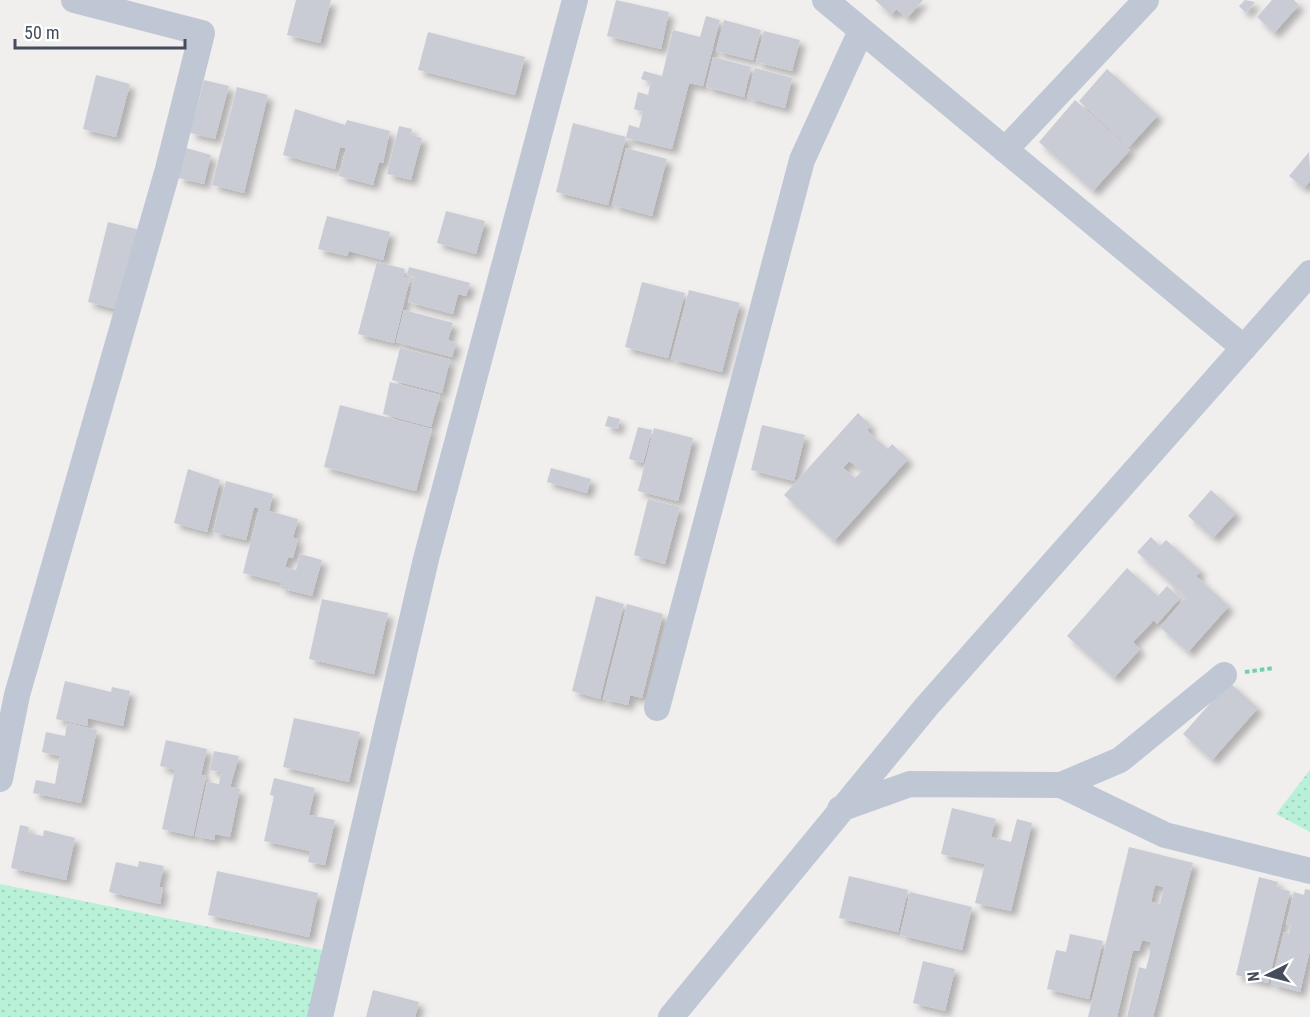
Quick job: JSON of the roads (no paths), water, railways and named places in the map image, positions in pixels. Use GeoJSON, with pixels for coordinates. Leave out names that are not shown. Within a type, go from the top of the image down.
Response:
{"type":"FeatureCollection","features":[{"type":"Feature","properties":{"kind":"street"},"geometry":{"type":"LineString","coordinates":[[0,779],[17,695],[165,180],[202,33],[125,6],[74,0]]}},
{"type":"Feature","properties":{"kind":"street"},"geometry":{"type":"LineString","coordinates":[[320,1017],[426,559],[574,0]]}},
{"type":"Feature","properties":{"kind":"street"},"geometry":{"type":"LineString","coordinates":[[825,0],[1244,348]]}},
{"type":"Feature","properties":{"kind":"street"},"geometry":{"type":"LineString","coordinates":[[1005,150],[1146,0]]}},
{"type":"Feature","properties":{"kind":"street"},"geometry":{"type":"LineString","coordinates":[[657,708],[802,160],[861,31]]}},
{"type":"Feature","properties":{"kind":"street"},"geometry":{"type":"LineString","coordinates":[[671,1017],[839,809],[927,706],[1310,273]]}},
{"type":"Feature","properties":{"kind":"street"},"geometry":{"type":"LineString","coordinates":[[839,809],[910,784],[1061,785],[1120,760],[1224,675]]}},
{"type":"Feature","properties":{"kind":"street"},"geometry":{"type":"LineString","coordinates":[[1061,785],[1165,835],[1310,871]]}}]}
